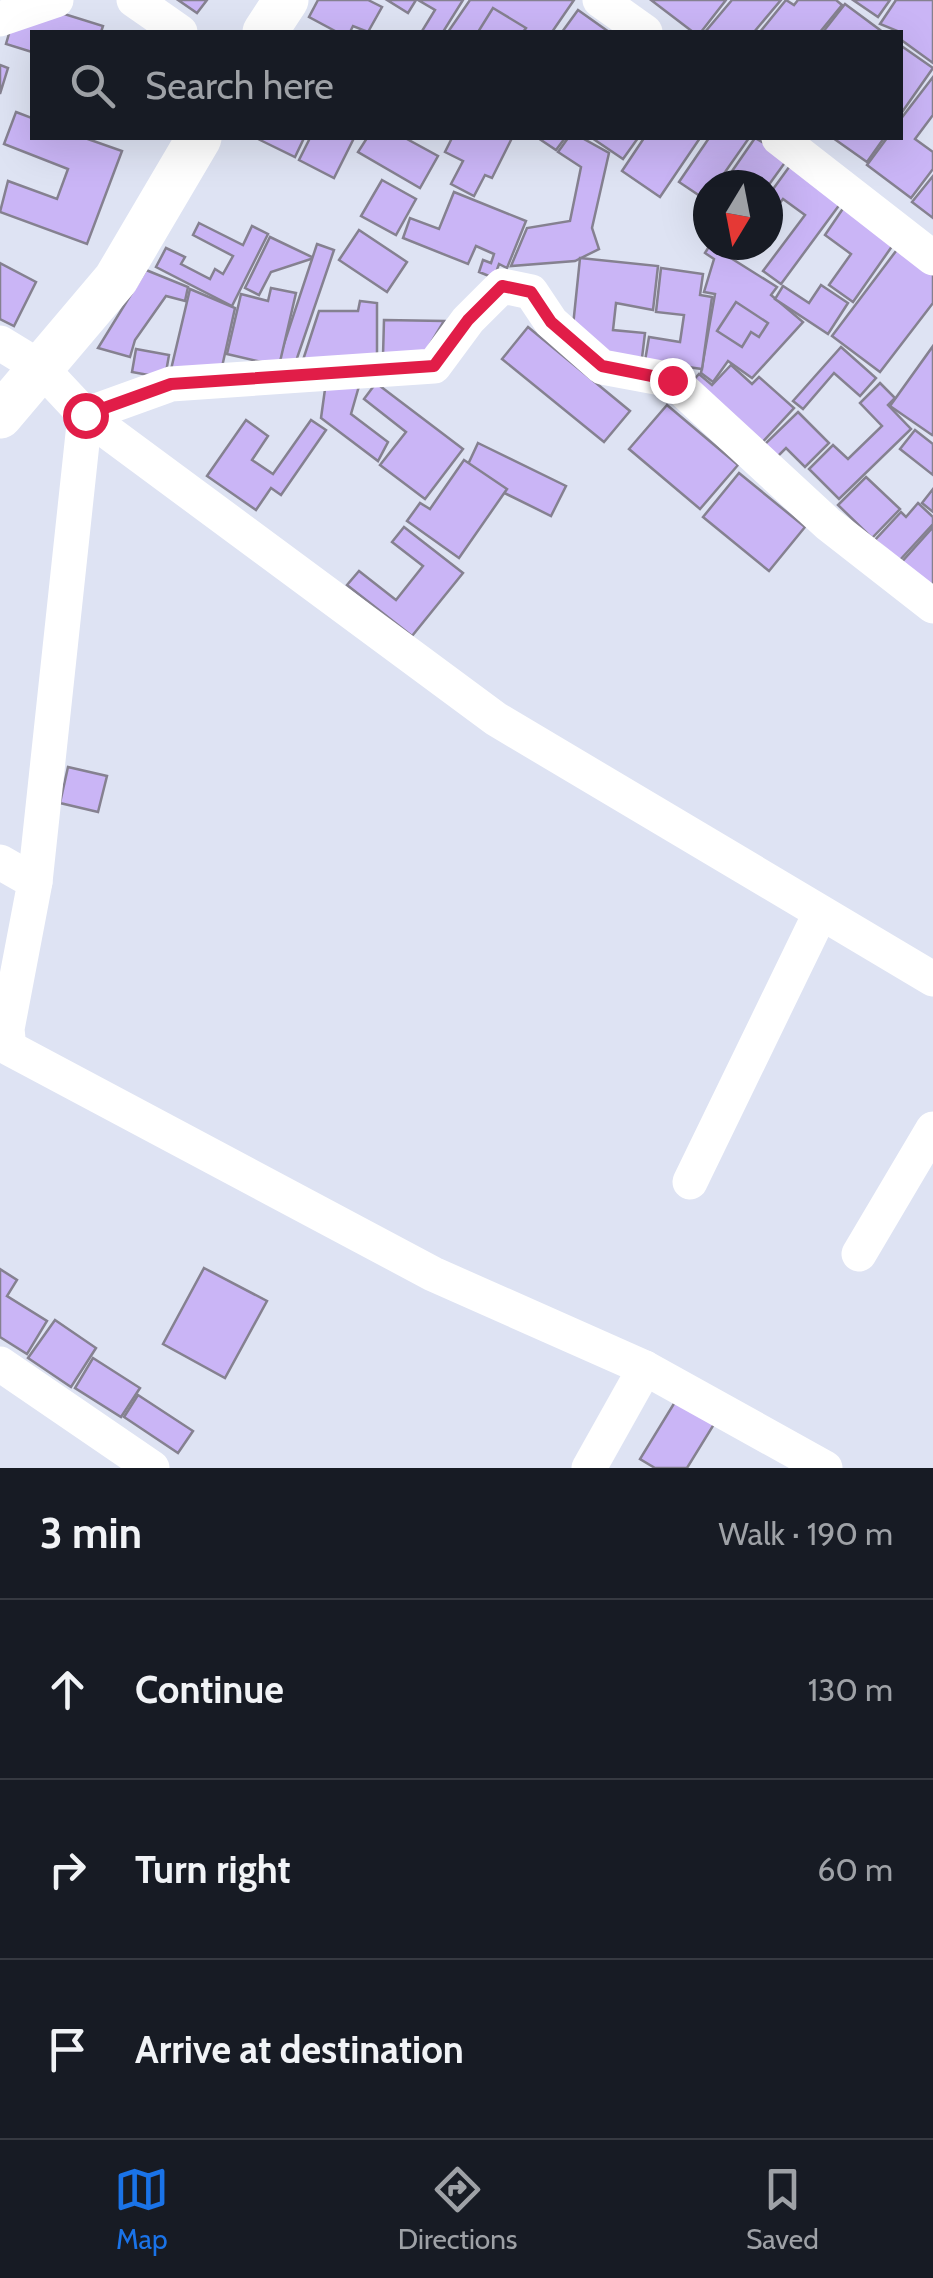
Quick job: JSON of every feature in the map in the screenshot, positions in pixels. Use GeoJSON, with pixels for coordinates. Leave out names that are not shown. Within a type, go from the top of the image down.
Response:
{"type":"FeatureCollection","features":[{"type":"Feature","properties":{"kind":"main road"},"geometry":{"type":"LineString","coordinates":[[266,30],[286,0]]}},
{"type":"Feature","properties":{"kind":"main road"},"geometry":{"type":"LineString","coordinates":[[0,416],[116,279],[198,140]]}},
{"type":"Feature","properties":{"kind":"street"},"geometry":{"type":"LineString","coordinates":[[0,20],[56,0]]}},
{"type":"Feature","properties":{"kind":"street"},"geometry":{"type":"LineString","coordinates":[[134,0],[177,30]]}},
{"type":"Feature","properties":{"kind":"street"},"geometry":{"type":"LineString","coordinates":[[600,0],[642,30]]}},
{"type":"Feature","properties":{"kind":"street"},"geometry":{"type":"LineString","coordinates":[[782,140],[933,258]]}},
{"type":"Feature","properties":{"kind":"street"},"geometry":{"type":"LineString","coordinates":[[85,415],[171,384],[434,366],[468,320],[502,286],[531,292],[551,322],[602,366],[672,380],[828,524],[933,606]]}},
{"type":"Feature","properties":{"kind":"street"},"geometry":{"type":"LineString","coordinates":[[0,343],[40,368],[85,415],[496,719],[933,979]]}},
{"type":"Feature","properties":{"kind":"street"},"geometry":{"type":"LineString","coordinates":[[85,415],[35,882],[7,1029],[9,1048],[433,1274],[645,1368],[825,1468]]}},
{"type":"Feature","properties":{"kind":"street"},"geometry":{"type":"LineString","coordinates":[[0,862],[35,882]]}},
{"type":"Feature","properties":{"kind":"street"},"geometry":{"type":"LineString","coordinates":[[690,1182],[820,914]]}},
{"type":"Feature","properties":{"kind":"street"},"geometry":{"type":"LineString","coordinates":[[859,1254],[933,1129]]}},
{"type":"Feature","properties":{"kind":"street"},"geometry":{"type":"LineString","coordinates":[[0,1364],[152,1468]]}},
{"type":"Feature","properties":{"kind":"street"},"geometry":{"type":"LineString","coordinates":[[589,1468],[645,1368]]}},
{"type":"Feature","properties":{"kind":"building"},"geometry":{"type":"Polygon","coordinates":[[[178,0],[207,0],[197,13],[178,0]]]}},
{"type":"Feature","properties":{"kind":"building"},"geometry":{"type":"Polygon","coordinates":[[[318,0],[368,0],[382,7],[369,30],[353,26],[351,30],[333,30],[309,17],[318,0]]]}},
{"type":"Feature","properties":{"kind":"building"},"geometry":{"type":"Polygon","coordinates":[[[387,0],[416,0],[408,13],[387,0]]]}},
{"type":"Feature","properties":{"kind":"building"},"geometry":{"type":"Polygon","coordinates":[[[418,0],[463,0],[444,30],[423,30],[435,10],[418,0]]]}},
{"type":"Feature","properties":{"kind":"building"},"geometry":{"type":"Polygon","coordinates":[[[470,0],[574,0],[553,30],[449,30],[470,0]]]}},
{"type":"Feature","properties":{"kind":"building"},"geometry":{"type":"Polygon","coordinates":[[[651,0],[726,0],[703,30],[690,30],[651,0]]]}},
{"type":"Feature","properties":{"kind":"building"},"geometry":{"type":"Polygon","coordinates":[[[732,0],[781,0],[756,30],[707,30],[732,0]]]}},
{"type":"Feature","properties":{"kind":"building"},"geometry":{"type":"Polygon","coordinates":[[[786,0],[794,5],[798,0],[836,0],[842,5],[822,30],[762,30],[786,0]]]}},
{"type":"Feature","properties":{"kind":"building"},"geometry":{"type":"Polygon","coordinates":[[[853,0],[890,0],[878,17],[853,0]]]}},
{"type":"Feature","properties":{"kind":"building"},"geometry":{"type":"Polygon","coordinates":[[[896,0],[933,0],[933,31],[896,0]]]}},
{"type":"Feature","properties":{"kind":"building"},"geometry":{"type":"Polygon","coordinates":[[[896,0],[933,0],[933,63],[903,41],[903,30],[880,24],[896,0]]]}},
{"type":"Feature","properties":{"kind":"building"},"geometry":{"type":"Polygon","coordinates":[[[845,4],[880,30],[825,30],[845,4]]]}},
{"type":"Feature","properties":{"kind":"building"},"geometry":{"type":"Polygon","coordinates":[[[45,8],[103,26],[102,30],[30,30],[30,51],[6,44],[13,20],[45,8]]]}},
{"type":"Feature","properties":{"kind":"building"},"geometry":{"type":"Polygon","coordinates":[[[493,8],[526,28],[524,30],[479,30],[493,8]]]}},
{"type":"Feature","properties":{"kind":"building"},"geometry":{"type":"Polygon","coordinates":[[[578,10],[606,30],[563,30],[578,10]]]}},
{"type":"Feature","properties":{"kind":"building"},"geometry":{"type":"Polygon","coordinates":[[[903,47],[933,68],[903,111],[903,47]]]}},
{"type":"Feature","properties":{"kind":"building"},"geometry":{"type":"Polygon","coordinates":[[[0,65],[8,68],[0,94],[0,65]]]}},
{"type":"Feature","properties":{"kind":"building"},"geometry":{"type":"Polygon","coordinates":[[[933,77],[933,115],[915,139],[933,152],[933,169],[911,198],[867,165],[886,140],[903,140],[903,116],[933,77]]]}},
{"type":"Feature","properties":{"kind":"building"},"geometry":{"type":"Polygon","coordinates":[[[16,112],[30,117],[30,140],[91,140],[122,151],[87,244],[0,212],[8,181],[57,199],[68,169],[4,144],[16,112]]]}},
{"type":"Feature","properties":{"kind":"building"},"geometry":{"type":"Polygon","coordinates":[[[260,140],[303,140],[295,157],[260,140]]]}},
{"type":"Feature","properties":{"kind":"building"},"geometry":{"type":"Polygon","coordinates":[[[309,140],[353,140],[334,178],[299,160],[309,140]]]}},
{"type":"Feature","properties":{"kind":"building"},"geometry":{"type":"Polygon","coordinates":[[[366,140],[409,140],[438,156],[420,188],[358,152],[366,140]]]}},
{"type":"Feature","properties":{"kind":"building"},"geometry":{"type":"Polygon","coordinates":[[[451,140],[511,140],[492,178],[485,175],[474,196],[451,184],[463,161],[445,152],[451,140]]]}},
{"type":"Feature","properties":{"kind":"building"},"geometry":{"type":"Polygon","coordinates":[[[541,140],[564,140],[556,150],[541,140]]]}},
{"type":"Feature","properties":{"kind":"building"},"geometry":{"type":"Polygon","coordinates":[[[567,140],[586,140],[609,153],[592,228],[599,249],[575,261],[511,266],[527,228],[570,221],[581,167],[558,152],[567,140]]]}},
{"type":"Feature","properties":{"kind":"building"},"geometry":{"type":"Polygon","coordinates":[[[595,140],[637,140],[623,159],[595,140]]]}},
{"type":"Feature","properties":{"kind":"building"},"geometry":{"type":"Polygon","coordinates":[[[643,140],[699,140],[660,197],[622,171],[643,140]]]}},
{"type":"Feature","properties":{"kind":"building"},"geometry":{"type":"Polygon","coordinates":[[[708,140],[748,140],[727,170],[693,170],[693,191],[679,182],[708,140]]]}},
{"type":"Feature","properties":{"kind":"building"},"geometry":{"type":"Polygon","coordinates":[[[754,140],[789,157],[780,170],[733,170],[754,140]]]}},
{"type":"Feature","properties":{"kind":"building"},"geometry":{"type":"Polygon","coordinates":[[[836,140],[883,140],[867,162],[836,140]]]}},
{"type":"Feature","properties":{"kind":"building"},"geometry":{"type":"Polygon","coordinates":[[[792,163],[843,200],[781,284],[763,271],[771,260],[783,260],[783,244],[805,215],[783,199],[783,175],[792,163]]]}},
{"type":"Feature","properties":{"kind":"building"},"geometry":{"type":"Polygon","coordinates":[[[933,176],[933,218],[912,202],[933,176]]]}},
{"type":"Feature","properties":{"kind":"building"},"geometry":{"type":"Polygon","coordinates":[[[382,180],[416,199],[396,235],[361,216],[382,180]]]}},
{"type":"Feature","properties":{"kind":"building"},"geometry":{"type":"Polygon","coordinates":[[[454,192],[526,221],[507,268],[499,264],[494,278],[479,272],[483,260],[491,263],[494,254],[476,246],[468,264],[403,238],[410,218],[439,229],[454,192]]]}},
{"type":"Feature","properties":{"kind":"building"},"geometry":{"type":"Polygon","coordinates":[[[844,207],[895,242],[853,302],[829,285],[851,254],[825,235],[844,207]]]}},
{"type":"Feature","properties":{"kind":"building"},"geometry":{"type":"Polygon","coordinates":[[[199,223],[243,245],[252,226],[268,234],[232,306],[156,267],[166,248],[185,257],[181,264],[210,279],[215,269],[223,274],[233,256],[193,235],[199,223]]]}},
{"type":"Feature","properties":{"kind":"building"},"geometry":{"type":"Polygon","coordinates":[[[359,230],[407,262],[387,292],[339,260],[359,230]]]}},
{"type":"Feature","properties":{"kind":"building"},"geometry":{"type":"Polygon","coordinates":[[[270,237],[314,258],[271,272],[259,295],[245,288],[270,237]]]}},
{"type":"Feature","properties":{"kind":"building"},"geometry":{"type":"Polygon","coordinates":[[[317,244],[334,250],[294,367],[278,362],[317,244]]]}},
{"type":"Feature","properties":{"kind":"building"},"geometry":{"type":"Polygon","coordinates":[[[899,247],[933,272],[933,303],[880,372],[832,336],[899,247]]]}},
{"type":"Feature","properties":{"kind":"building"},"geometry":{"type":"Polygon","coordinates":[[[580,258],[658,266],[653,310],[616,303],[613,330],[645,333],[642,358],[594,353],[573,326],[580,258]]]}},
{"type":"Feature","properties":{"kind":"building"},"geometry":{"type":"Polygon","coordinates":[[[714,260],[734,260],[777,287],[771,295],[803,322],[752,378],[728,361],[713,382],[701,373],[715,294],[704,292],[714,260]]]}},
{"type":"Feature","properties":{"kind":"building"},"geometry":{"type":"Polygon","coordinates":[[[0,263],[36,282],[14,326],[0,319],[0,263]]]}},
{"type":"Feature","properties":{"kind":"building"},"geometry":{"type":"Polygon","coordinates":[[[661,268],[703,274],[700,295],[712,297],[702,369],[645,361],[649,337],[680,342],[684,315],[656,312],[661,268]]]}},
{"type":"Feature","properties":{"kind":"building"},"geometry":{"type":"Polygon","coordinates":[[[146,270],[188,287],[185,301],[166,296],[135,340],[130,357],[98,348],[146,270]]]}},
{"type":"Feature","properties":{"kind":"building"},"geometry":{"type":"Polygon","coordinates":[[[821,285],[848,303],[828,334],[775,299],[783,286],[809,303],[821,285]]]}},
{"type":"Feature","properties":{"kind":"building"},"geometry":{"type":"Polygon","coordinates":[[[271,288],[296,293],[279,366],[227,354],[241,294],[268,301],[271,288]]]}},
{"type":"Feature","properties":{"kind":"building"},"geometry":{"type":"Polygon","coordinates":[[[190,289],[235,308],[220,376],[169,378],[190,289]]]}},
{"type":"Feature","properties":{"kind":"building"},"geometry":{"type":"Polygon","coordinates":[[[360,301],[377,303],[377,354],[302,363],[319,311],[358,311],[360,301]]]}},
{"type":"Feature","properties":{"kind":"building"},"geometry":{"type":"Polygon","coordinates":[[[736,302],[768,323],[759,337],[751,332],[742,347],[717,331],[736,302]]]}},
{"type":"Feature","properties":{"kind":"building"},"geometry":{"type":"Polygon","coordinates":[[[384,320],[444,321],[423,356],[383,356],[384,320]]]}},
{"type":"Feature","properties":{"kind":"building"},"geometry":{"type":"Polygon","coordinates":[[[528,327],[630,411],[604,442],[502,359],[528,327]]]}},
{"type":"Feature","properties":{"kind":"building"},"geometry":{"type":"Polygon","coordinates":[[[933,346],[933,433],[932,435],[890,406],[933,346]]]}},
{"type":"Feature","properties":{"kind":"building"},"geometry":{"type":"Polygon","coordinates":[[[841,347],[876,378],[860,396],[834,373],[803,409],[793,401],[841,347]]]}},
{"type":"Feature","properties":{"kind":"building"},"geometry":{"type":"Polygon","coordinates":[[[136,349],[169,355],[165,378],[132,372],[136,349]]]}},
{"type":"Feature","properties":{"kind":"building"},"geometry":{"type":"Polygon","coordinates":[[[731,365],[752,384],[759,377],[794,408],[758,447],[689,385],[699,374],[712,385],[731,365]]]}},
{"type":"Feature","properties":{"kind":"building"},"geometry":{"type":"Polygon","coordinates":[[[326,382],[359,386],[351,414],[388,442],[378,461],[321,418],[326,382]]]}},
{"type":"Feature","properties":{"kind":"building"},"geometry":{"type":"Polygon","coordinates":[[[376,383],[463,449],[425,499],[380,465],[406,432],[364,399],[376,383]]]}},
{"type":"Feature","properties":{"kind":"building"},"geometry":{"type":"Polygon","coordinates":[[[880,383],[895,398],[888,405],[911,429],[839,499],[809,469],[833,445],[848,459],[882,426],[860,403],[880,383]]]}},
{"type":"Feature","properties":{"kind":"building"},"geometry":{"type":"Polygon","coordinates":[[[667,405],[738,465],[700,509],[629,449],[667,405]]]}},
{"type":"Feature","properties":{"kind":"building"},"geometry":{"type":"Polygon","coordinates":[[[798,412],[829,443],[805,467],[786,448],[772,462],[759,450],[798,412]]]}},
{"type":"Feature","properties":{"kind":"building"},"geometry":{"type":"Polygon","coordinates":[[[246,420],[268,436],[252,460],[273,474],[311,420],[326,430],[281,495],[271,488],[256,510],[207,476],[246,420]]]}},
{"type":"Feature","properties":{"kind":"building"},"geometry":{"type":"Polygon","coordinates":[[[915,430],[933,444],[933,475],[900,449],[915,430]]]}},
{"type":"Feature","properties":{"kind":"building"},"geometry":{"type":"Polygon","coordinates":[[[478,443],[566,486],[551,516],[464,473],[478,443]]]}},
{"type":"Feature","properties":{"kind":"building"},"geometry":{"type":"Polygon","coordinates":[[[464,460],[507,489],[459,558],[407,521],[420,503],[430,509],[464,460]]]}},
{"type":"Feature","properties":{"kind":"building"},"geometry":{"type":"Polygon","coordinates":[[[739,473],[805,527],[769,571],[703,517],[739,473]]]}},
{"type":"Feature","properties":{"kind":"building"},"geometry":{"type":"Polygon","coordinates":[[[866,477],[900,509],[872,538],[838,505],[866,477]]]}},
{"type":"Feature","properties":{"kind":"building"},"geometry":{"type":"Polygon","coordinates":[[[933,489],[933,512],[922,503],[933,489]]]}},
{"type":"Feature","properties":{"kind":"building"},"geometry":{"type":"Polygon","coordinates":[[[918,503],[933,517],[933,524],[899,561],[875,540],[901,512],[906,517],[918,503]]]}},
{"type":"Feature","properties":{"kind":"building"},"geometry":{"type":"Polygon","coordinates":[[[404,527],[463,573],[412,636],[347,585],[359,571],[396,600],[423,566],[392,542],[404,527]]]}},
{"type":"Feature","properties":{"kind":"building"},"geometry":{"type":"Polygon","coordinates":[[[933,527],[933,593],[900,564],[933,527]]]}},
{"type":"Feature","properties":{"kind":"building"},"geometry":{"type":"Polygon","coordinates":[[[68,767],[107,776],[98,812],[60,803],[68,767]]]}},
{"type":"Feature","properties":{"kind":"building"},"geometry":{"type":"Polygon","coordinates":[[[204,1268],[267,1301],[225,1378],[163,1344],[204,1268]]]}},
{"type":"Feature","properties":{"kind":"building"},"geometry":{"type":"Polygon","coordinates":[[[0,1269],[17,1280],[7,1296],[47,1321],[27,1354],[0,1337],[0,1269]]]}},
{"type":"Feature","properties":{"kind":"building"},"geometry":{"type":"Polygon","coordinates":[[[55,1320],[96,1348],[71,1387],[28,1358],[55,1320]]]}},
{"type":"Feature","properties":{"kind":"building"},"geometry":{"type":"Polygon","coordinates":[[[93,1358],[140,1388],[121,1417],[75,1388],[93,1358]]]}},
{"type":"Feature","properties":{"kind":"building"},"geometry":{"type":"Polygon","coordinates":[[[138,1395],[193,1431],[178,1453],[124,1417],[138,1395]]]}},
{"type":"Feature","properties":{"kind":"building"},"geometry":{"type":"Polygon","coordinates":[[[678,1397],[716,1421],[687,1468],[655,1468],[640,1459],[678,1397]]]}},
{"type":"Feature","properties":{"kind":"route"},"geometry":{"type":"LineString","coordinates":[[85,415],[171,384],[434,366],[468,320],[502,286],[531,292],[551,322],[602,366],[672,380]]}}]}
